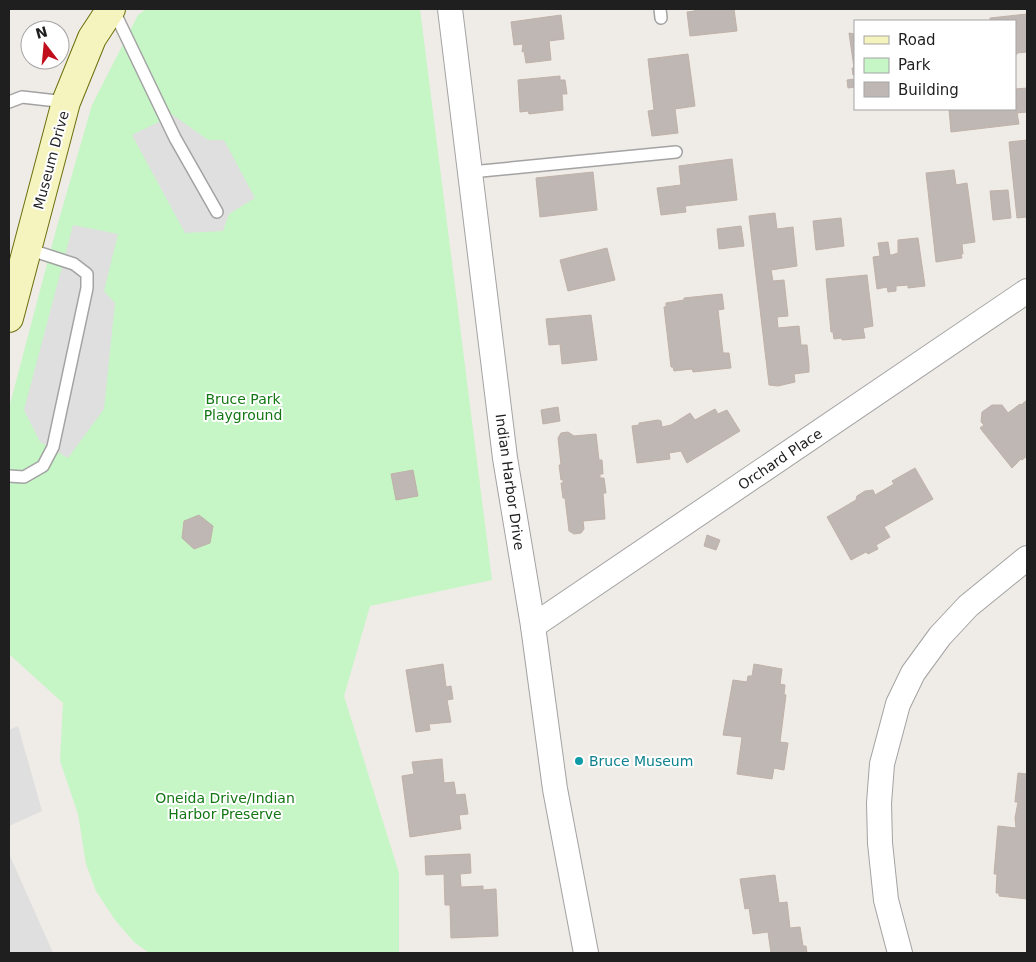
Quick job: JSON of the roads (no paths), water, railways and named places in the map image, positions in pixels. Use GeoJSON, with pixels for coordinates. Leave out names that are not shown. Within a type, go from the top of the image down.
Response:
{"type":"FeatureCollection","features":[{"type":"Feature","properties":{"kind":"main road","name":"Museum Drive"},"geometry":{"type":"LineString","coordinates":[[9,318],[66,102],[92,38],[112,9]]}},
{"type":"Feature","properties":{"kind":"street","name":"Indian Harbor Drive"},"geometry":{"type":"LineString","coordinates":[[450,9],[505,458],[533,626],[555,789],[586,953]]}},
{"type":"Feature","properties":{"kind":"street","name":"Orchard Place"},"geometry":{"type":"LineString","coordinates":[[533,626],[1027,291]]}},
{"type":"Feature","properties":{"kind":"street"},"geometry":{"type":"LineString","coordinates":[[900,953],[886,900],[880,843],[879,803],[882,764],[898,704],[913,673],[940,636],[968,606],[1027,558]]}},
{"type":"Feature","properties":{"kind":"lane"},"geometry":{"type":"LineString","coordinates":[[112,9],[175,138],[217,212]]}},
{"type":"Feature","properties":{"kind":"lane"},"geometry":{"type":"LineString","coordinates":[[9,102],[22,97],[66,102]]}},
{"type":"Feature","properties":{"kind":"lane"},"geometry":{"type":"LineString","coordinates":[[471,172],[676,152]]}},
{"type":"Feature","properties":{"kind":"lane"},"geometry":{"type":"LineString","coordinates":[[9,476],[24,477],[43,466],[54,447],[87,288],[87,274],[74,264],[28,248]]}},
{"type":"Feature","properties":{"kind":"place","name":"Bruce Museum"},"geometry":{"type":"Point","coordinates":[579,761]}},
{"type":"Feature","properties":{"kind":"park label","name":"Bruce Park Playground"},"geometry":{"type":"Point","coordinates":[243,408]}},
{"type":"Feature","properties":{"kind":"park label","name":"Oneida Drive/Indian Harbor Preserve"},"geometry":{"type":"Point","coordinates":[225,806]}}]}
